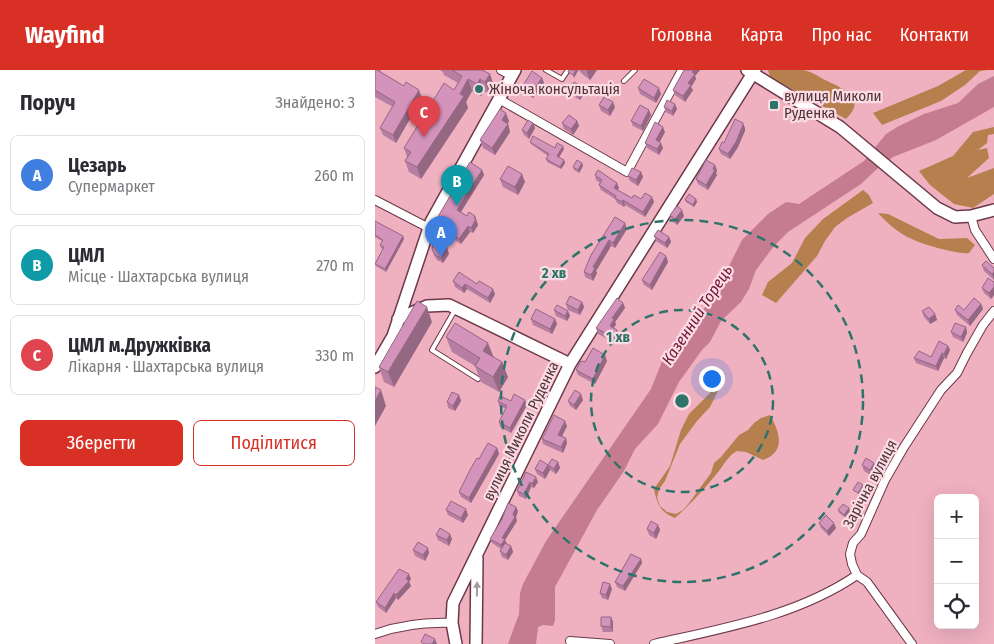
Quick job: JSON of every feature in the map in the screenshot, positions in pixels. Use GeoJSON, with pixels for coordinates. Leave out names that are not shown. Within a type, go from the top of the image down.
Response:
{"type":"FeatureCollection","features":[{"type":"Feature","properties":{"kind":"street"},"geometry":{"type":"LineString","coordinates":[[375,367],[393,336],[429,228],[514,73],[501,70]]}},
{"type":"Feature","properties":{"kind":"street"},"geometry":{"type":"LineString","coordinates":[[499,99],[627,172],[682,70]]}},
{"type":"Feature","properties":{"kind":"street"},"geometry":{"type":"LineString","coordinates":[[752,71],[840,127],[937,208],[955,217],[971,216],[994,210]]}},
{"type":"Feature","properties":{"kind":"street","name":"вулиця Миколи Руденка"},"geometry":{"type":"LineString","coordinates":[[456,644],[452,624],[453,603],[570,364],[752,71]]}},
{"type":"Feature","properties":{"kind":"street"},"geometry":{"type":"LineString","coordinates":[[375,200],[429,228]]}},
{"type":"Feature","properties":{"kind":"street"},"geometry":{"type":"LineString","coordinates":[[971,216],[975,230],[994,259]]}},
{"type":"Feature","properties":{"kind":"street"},"geometry":{"type":"LineString","coordinates":[[398,319],[427,306],[449,305],[570,364]]}},
{"type":"Feature","properties":{"kind":"street","name":"Зарічна вулиця"},"geometry":{"type":"LineString","coordinates":[[857,575],[850,554],[853,543],[861,534],[885,480],[941,390],[957,373],[983,326],[994,311]]}},
{"type":"Feature","properties":{"kind":"street","name":"вулиця Миколи Руденка"},"geometry":{"type":"LineString","coordinates":[[476,644],[477,554]]}},
{"type":"Feature","properties":{"kind":"street"},"geometry":{"type":"LineString","coordinates":[[654,644],[775,615],[835,590],[857,575],[867,582],[912,644]]}},
{"type":"Feature","properties":{"kind":"street"},"geometry":{"type":"LineString","coordinates":[[375,634],[391,628],[436,623],[452,624]]}},
{"type":"Feature","properties":{"kind":"street"},"geometry":{"type":"LineString","coordinates":[[569,641],[610,644]]}},
{"type":"Feature","properties":{"kind":"lane"},"geometry":{"type":"LineString","coordinates":[[546,70],[561,79],[568,70]]}},
{"type":"Feature","properties":{"kind":"lane"},"geometry":{"type":"LineString","coordinates":[[624,81],[635,70]]}},
{"type":"Feature","properties":{"kind":"lane"},"geometry":{"type":"LineString","coordinates":[[456,308],[432,350],[478,378]]}},
{"type":"Feature","properties":{"kind":"shaded area"},"geometry":{"type":"Polygon","coordinates":[[[768,70],[803,70],[814,74],[845,90],[850,95],[854,100],[852,112],[846,119],[770,77],[768,70]]]}},
{"type":"Feature","properties":{"kind":"shaded area"},"geometry":{"type":"Polygon","coordinates":[[[966,70],[988,70],[980,71],[965,85],[941,101],[882,125],[873,113],[938,86],[966,70]]]}},
{"type":"Feature","properties":{"kind":"shaded area"},"geometry":{"type":"Polygon","coordinates":[[[994,76],[994,107],[936,140],[893,157],[861,184],[788,232],[774,246],[756,270],[749,289],[741,302],[721,321],[710,342],[679,382],[658,424],[635,449],[624,471],[597,510],[555,587],[555,620],[553,626],[543,625],[538,627],[536,644],[508,644],[519,614],[520,593],[523,584],[546,541],[651,389],[665,354],[713,298],[742,240],[768,214],[786,202],[799,204],[864,161],[886,134],[924,114],[958,103],[978,84],[994,76]]]}},
{"type":"Feature","properties":{"kind":"shaded area"},"geometry":{"type":"Polygon","coordinates":[[[994,127],[994,134],[988,135],[987,143],[978,150],[987,148],[989,158],[967,178],[994,168],[994,194],[973,208],[954,204],[930,185],[919,171],[953,156],[973,132],[994,127]]]}},
{"type":"Feature","properties":{"kind":"shaded area"},"geometry":{"type":"Polygon","coordinates":[[[863,190],[869,195],[873,203],[835,227],[817,256],[776,303],[762,295],[768,282],[792,263],[805,238],[823,219],[863,190]]]}},
{"type":"Feature","properties":{"kind":"shaded area"},"geometry":{"type":"Polygon","coordinates":[[[878,213],[888,214],[939,239],[967,238],[975,245],[969,253],[959,253],[923,244],[907,237],[885,221],[878,213]]]}},
{"type":"Feature","properties":{"kind":"shaded area"},"geometry":{"type":"Polygon","coordinates":[[[723,381],[710,407],[680,444],[665,481],[659,489],[657,498],[660,506],[667,512],[676,514],[683,510],[711,473],[714,463],[739,435],[748,430],[761,418],[770,415],[778,435],[778,447],[775,452],[763,460],[746,452],[737,451],[734,453],[698,496],[675,518],[660,507],[656,499],[654,489],[670,466],[681,430],[689,414],[710,393],[714,384],[723,381]]]}},
{"type":"Feature","properties":{"kind":"building"},"geometry":{"type":"Polygon","coordinates":[[[375,70],[404,86],[406,82],[419,90],[393,135],[380,128],[395,102],[375,90],[375,70]]]}},
{"type":"Feature","properties":{"kind":"building"},"geometry":{"type":"Polygon","coordinates":[[[452,70],[482,70],[490,74],[485,82],[480,79],[477,84],[468,79],[460,94],[464,96],[417,167],[405,161],[411,152],[404,148],[444,83],[454,90],[462,76],[452,70]]]}},
{"type":"Feature","properties":{"kind":"building"},"geometry":{"type":"Polygon","coordinates":[[[569,70],[576,70],[573,75],[568,72],[569,70]]]}},
{"type":"Feature","properties":{"kind":"building"},"geometry":{"type":"Polygon","coordinates":[[[684,70],[694,70],[692,72],[695,74],[688,83],[691,85],[683,96],[673,90],[684,70]]]}},
{"type":"Feature","properties":{"kind":"building"},"geometry":{"type":"Polygon","coordinates":[[[532,71],[542,78],[531,93],[522,87],[532,71]]]}},
{"type":"Feature","properties":{"kind":"building"},"geometry":{"type":"Polygon","coordinates":[[[644,79],[659,88],[654,98],[638,88],[644,79]]]}},
{"type":"Feature","properties":{"kind":"building"},"geometry":{"type":"Polygon","coordinates":[[[574,82],[583,87],[578,95],[569,89],[574,82]]]}},
{"type":"Feature","properties":{"kind":"building"},"geometry":{"type":"Polygon","coordinates":[[[604,97],[613,102],[608,110],[599,105],[604,97]]]}},
{"type":"Feature","properties":{"kind":"building"},"geometry":{"type":"Polygon","coordinates":[[[667,100],[675,104],[672,111],[664,107],[667,100]]]}},
{"type":"Feature","properties":{"kind":"building"},"geometry":{"type":"Polygon","coordinates":[[[640,105],[649,110],[641,126],[631,121],[640,105]]]}},
{"type":"Feature","properties":{"kind":"building"},"geometry":{"type":"Polygon","coordinates":[[[500,109],[506,113],[502,120],[508,124],[492,148],[480,140],[500,109]]]}},
{"type":"Feature","properties":{"kind":"building"},"geometry":{"type":"Polygon","coordinates":[[[569,115],[577,121],[571,129],[562,123],[569,115]]]}},
{"type":"Feature","properties":{"kind":"building"},"geometry":{"type":"Polygon","coordinates":[[[735,119],[743,123],[743,125],[736,142],[728,154],[719,149],[722,142],[724,143],[735,119]]]}},
{"type":"Feature","properties":{"kind":"building"},"geometry":{"type":"Polygon","coordinates":[[[528,120],[533,123],[527,133],[522,130],[528,120]]]}},
{"type":"Feature","properties":{"kind":"building"},"geometry":{"type":"Polygon","coordinates":[[[655,122],[663,127],[656,140],[661,143],[657,149],[645,143],[655,122]]]}},
{"type":"Feature","properties":{"kind":"building"},"geometry":{"type":"Polygon","coordinates":[[[533,136],[555,148],[557,143],[563,146],[557,156],[564,160],[560,167],[546,159],[549,154],[530,142],[533,136]]]}},
{"type":"Feature","properties":{"kind":"building"},"geometry":{"type":"Polygon","coordinates":[[[577,160],[582,163],[578,170],[573,167],[577,160]]]}},
{"type":"Feature","properties":{"kind":"building"},"geometry":{"type":"Polygon","coordinates":[[[706,160],[715,165],[713,169],[715,170],[706,185],[696,179],[706,160]]]}},
{"type":"Feature","properties":{"kind":"building"},"geometry":{"type":"Polygon","coordinates":[[[470,162],[482,170],[457,210],[467,216],[469,212],[476,219],[471,228],[468,226],[459,239],[454,236],[455,234],[439,225],[440,223],[436,220],[470,162]]]}},
{"type":"Feature","properties":{"kind":"building"},"geometry":{"type":"Polygon","coordinates":[[[508,166],[522,174],[515,187],[500,179],[508,166]]]}},
{"type":"Feature","properties":{"kind":"building"},"geometry":{"type":"Polygon","coordinates":[[[632,168],[641,172],[636,180],[628,176],[632,168]]]}},
{"type":"Feature","properties":{"kind":"building"},"geometry":{"type":"Polygon","coordinates":[[[598,170],[617,183],[614,188],[632,198],[634,195],[641,199],[645,193],[652,197],[643,212],[623,200],[622,202],[615,198],[616,196],[599,185],[602,180],[595,175],[598,170]]]}},
{"type":"Feature","properties":{"kind":"building"},"geometry":{"type":"Polygon","coordinates":[[[689,194],[696,199],[693,205],[685,200],[689,194]]]}},
{"type":"Feature","properties":{"kind":"building"},"geometry":{"type":"Polygon","coordinates":[[[677,206],[682,210],[675,219],[670,215],[677,206]]]}},
{"type":"Feature","properties":{"kind":"building"},"geometry":{"type":"Polygon","coordinates":[[[615,217],[625,223],[613,243],[609,240],[593,267],[595,268],[591,275],[584,272],[591,255],[615,217]]]}},
{"type":"Feature","properties":{"kind":"building"},"geometry":{"type":"Polygon","coordinates":[[[375,221],[403,236],[385,269],[375,264],[384,247],[380,245],[383,240],[375,235],[375,221]]]}},
{"type":"Feature","properties":{"kind":"building"},"geometry":{"type":"Polygon","coordinates":[[[658,230],[669,237],[665,243],[654,236],[658,230]]]}},
{"type":"Feature","properties":{"kind":"building"},"geometry":{"type":"Polygon","coordinates":[[[433,243],[443,243],[447,248],[441,258],[435,255],[432,249],[433,243]]]}},
{"type":"Feature","properties":{"kind":"building"},"geometry":{"type":"Polygon","coordinates":[[[660,252],[666,256],[650,285],[642,280],[660,252]]]}},
{"type":"Feature","properties":{"kind":"building"},"geometry":{"type":"Polygon","coordinates":[[[986,261],[994,268],[992,274],[982,265],[986,261]]]}},
{"type":"Feature","properties":{"kind":"building"},"geometry":{"type":"Polygon","coordinates":[[[459,272],[477,284],[479,281],[493,289],[488,298],[465,284],[462,288],[453,281],[459,272]]]}},
{"type":"Feature","properties":{"kind":"building"},"geometry":{"type":"Polygon","coordinates":[[[988,278],[994,282],[994,287],[989,293],[982,288],[988,278]]]}},
{"type":"Feature","properties":{"kind":"building"},"geometry":{"type":"Polygon","coordinates":[[[570,296],[582,302],[578,310],[566,304],[570,296]]]}},
{"type":"Feature","properties":{"kind":"building"},"geometry":{"type":"Polygon","coordinates":[[[617,298],[623,303],[612,318],[614,319],[610,326],[617,330],[613,337],[596,328],[617,298]]]}},
{"type":"Feature","properties":{"kind":"building"},"geometry":{"type":"Polygon","coordinates":[[[974,298],[981,304],[968,320],[955,310],[958,305],[964,310],[974,298]]]}},
{"type":"Feature","properties":{"kind":"building"},"geometry":{"type":"Polygon","coordinates":[[[417,301],[427,307],[388,372],[379,367],[417,301]]]}},
{"type":"Feature","properties":{"kind":"building"},"geometry":{"type":"Polygon","coordinates":[[[557,305],[568,311],[565,316],[554,310],[557,305]]]}},
{"type":"Feature","properties":{"kind":"building"},"geometry":{"type":"Polygon","coordinates":[[[929,307],[935,314],[929,319],[922,311],[929,307]]]}},
{"type":"Feature","properties":{"kind":"building"},"geometry":{"type":"Polygon","coordinates":[[[536,309],[555,319],[550,329],[531,319],[536,309]]]}},
{"type":"Feature","properties":{"kind":"building"},"geometry":{"type":"Polygon","coordinates":[[[455,323],[488,343],[483,351],[502,362],[493,377],[475,366],[480,358],[446,337],[455,323]]]}},
{"type":"Feature","properties":{"kind":"building"},"geometry":{"type":"Polygon","coordinates":[[[955,323],[966,327],[961,337],[951,332],[955,323]]]}},
{"type":"Feature","properties":{"kind":"building"},"geometry":{"type":"Polygon","coordinates":[[[939,341],[948,346],[944,354],[942,353],[936,366],[914,358],[919,351],[931,357],[939,341]]]}},
{"type":"Feature","properties":{"kind":"building"},"geometry":{"type":"Polygon","coordinates":[[[593,348],[605,355],[593,379],[576,370],[581,361],[585,362],[593,348]]]}},
{"type":"Feature","properties":{"kind":"building"},"geometry":{"type":"Polygon","coordinates":[[[375,387],[381,390],[375,401],[375,387]]]}},
{"type":"Feature","properties":{"kind":"building"},"geometry":{"type":"Polygon","coordinates":[[[575,390],[581,394],[574,405],[568,401],[575,390]]]}},
{"type":"Feature","properties":{"kind":"building"},"geometry":{"type":"Polygon","coordinates":[[[452,392],[459,395],[453,406],[447,402],[452,392]]]}},
{"type":"Feature","properties":{"kind":"building"},"geometry":{"type":"Polygon","coordinates":[[[514,394],[525,400],[510,428],[499,422],[507,406],[498,401],[500,396],[511,401],[514,394]]]}},
{"type":"Feature","properties":{"kind":"building"},"geometry":{"type":"Polygon","coordinates":[[[554,415],[565,421],[558,435],[566,438],[561,447],[542,439],[554,415]]]}},
{"type":"Feature","properties":{"kind":"building"},"geometry":{"type":"Polygon","coordinates":[[[488,443],[497,448],[469,498],[459,492],[471,468],[477,458],[479,459],[488,443]]]}},
{"type":"Feature","properties":{"kind":"building"},"geometry":{"type":"Polygon","coordinates":[[[866,458],[874,463],[870,470],[862,465],[866,458]]]}},
{"type":"Feature","properties":{"kind":"building"},"geometry":{"type":"Polygon","coordinates":[[[552,459],[558,462],[554,469],[548,465],[552,459]]]}},
{"type":"Feature","properties":{"kind":"building"},"geometry":{"type":"Polygon","coordinates":[[[540,460],[548,465],[543,473],[535,469],[540,460]]]}},
{"type":"Feature","properties":{"kind":"building"},"geometry":{"type":"Polygon","coordinates":[[[526,472],[536,477],[532,484],[530,482],[524,494],[517,491],[526,472]]]}},
{"type":"Feature","properties":{"kind":"building"},"geometry":{"type":"Polygon","coordinates":[[[858,482],[863,485],[858,493],[853,490],[858,482]]]}},
{"type":"Feature","properties":{"kind":"building"},"geometry":{"type":"Polygon","coordinates":[[[451,501],[466,509],[461,518],[446,510],[451,501]]]}},
{"type":"Feature","properties":{"kind":"building"},"geometry":{"type":"Polygon","coordinates":[[[508,503],[516,507],[513,515],[515,517],[502,538],[505,539],[501,545],[490,539],[502,519],[508,503]]]}},
{"type":"Feature","properties":{"kind":"building"},"geometry":{"type":"Polygon","coordinates":[[[843,504],[849,508],[844,515],[838,510],[843,504]]]}},
{"type":"Feature","properties":{"kind":"building"},"geometry":{"type":"Polygon","coordinates":[[[826,515],[834,523],[827,531],[819,523],[826,515]]]}},
{"type":"Feature","properties":{"kind":"building"},"geometry":{"type":"Polygon","coordinates":[[[651,521],[658,525],[654,533],[647,529],[651,521]]]}},
{"type":"Feature","properties":{"kind":"building"},"geometry":{"type":"Polygon","coordinates":[[[440,528],[450,534],[447,540],[436,535],[440,528]]]}},
{"type":"Feature","properties":{"kind":"building"},"geometry":{"type":"Polygon","coordinates":[[[418,542],[428,548],[423,555],[413,550],[418,542]]]}},
{"type":"Feature","properties":{"kind":"building"},"geometry":{"type":"Polygon","coordinates":[[[505,543],[511,546],[506,555],[500,551],[505,543]]]}},
{"type":"Feature","properties":{"kind":"building"},"geometry":{"type":"Polygon","coordinates":[[[631,554],[641,559],[623,586],[615,582],[631,554]]]}},
{"type":"Feature","properties":{"kind":"building"},"geometry":{"type":"Polygon","coordinates":[[[399,569],[409,574],[406,579],[409,581],[396,595],[394,593],[385,608],[376,602],[399,569]]]}},
{"type":"Feature","properties":{"kind":"building"},"geometry":{"type":"Polygon","coordinates":[[[603,582],[610,584],[606,595],[600,593],[603,582]]]}},
{"type":"Feature","properties":{"kind":"building"},"geometry":{"type":"Polygon","coordinates":[[[601,617],[611,617],[611,627],[601,626],[601,617]]]}},
{"type":"Feature","properties":{"kind":"building"},"geometry":{"type":"Polygon","coordinates":[[[425,634],[435,639],[432,644],[421,642],[425,634]]]}},
{"type":"Feature","properties":{"kind":"place","name":"Жіноча консультація"},"geometry":{"type":"Point","coordinates":[479,89]}},
{"type":"Feature","properties":{"kind":"place","name":"вулиця Миколи Руденка"},"geometry":{"type":"Point","coordinates":[774,105]}},
{"type":"Feature","properties":{"kind":"place","name":"ЦМЛ м.Дружківка"},"geometry":{"type":"Point","coordinates":[424,137]}},
{"type":"Feature","properties":{"kind":"place","name":"ЦМЛ"},"geometry":{"type":"Point","coordinates":[457,206]}},
{"type":"Feature","properties":{"kind":"place","name":"Цезарь"},"geometry":{"type":"Point","coordinates":[441,257]}},
{"type":"Feature","properties":{"kind":"water label","name":"Казенний Торець"},"geometry":{"type":"Point","coordinates":[697,315]}}]}
